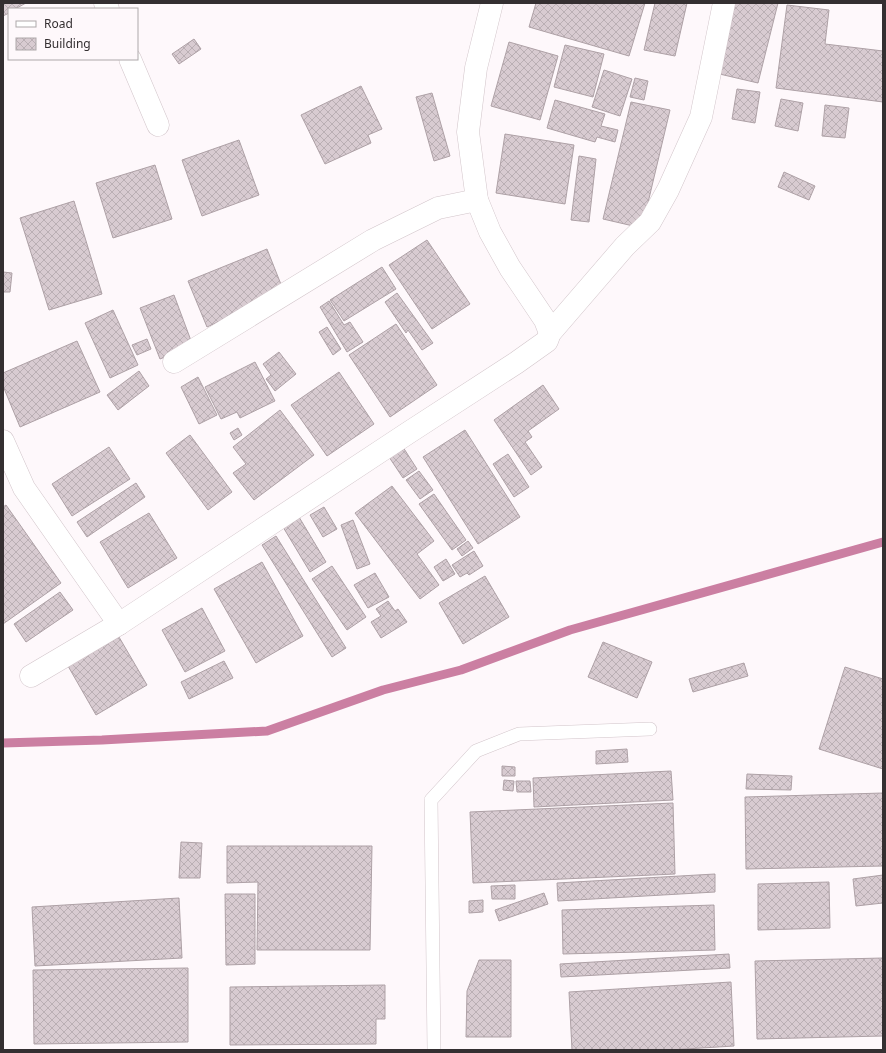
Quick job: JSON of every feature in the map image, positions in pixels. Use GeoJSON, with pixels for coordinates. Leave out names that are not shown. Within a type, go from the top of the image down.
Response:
{"type":"FeatureCollection","features":[{"type":"Feature","properties":{"kind":"street"},"geometry":{"type":"LineString","coordinates":[[492,3],[476,68],[468,132],[477,200],[490,232],[510,268],[545,320],[550,333]]}},
{"type":"Feature","properties":{"kind":"street"},"geometry":{"type":"LineString","coordinates":[[31,676],[119,624],[516,363],[547,341],[550,333],[625,246],[650,222],[668,190],[701,117],[724,3]]}},
{"type":"Feature","properties":{"kind":"street"},"geometry":{"type":"LineString","coordinates":[[130,60],[158,124]]}},
{"type":"Feature","properties":{"kind":"street"},"geometry":{"type":"LineString","coordinates":[[174,362],[373,240],[438,208],[477,200]]}},
{"type":"Feature","properties":{"kind":"street"},"geometry":{"type":"LineString","coordinates":[[3,441],[24,488],[119,624]]}},
{"type":"Feature","properties":{"kind":"lane"},"geometry":{"type":"LineString","coordinates":[[434,1050],[431,800],[476,751],[519,734],[650,729]]}},
{"type":"Feature","properties":{"kind":"building"},"geometry":{"type":"Polygon","coordinates":[[[3,3],[26,3],[17,8],[8,8],[8,14],[3,16],[3,3]]]}},
{"type":"Feature","properties":{"kind":"building"},"geometry":{"type":"Polygon","coordinates":[[[536,3],[645,3],[629,56],[529,27],[536,3]]]}},
{"type":"Feature","properties":{"kind":"building"},"geometry":{"type":"Polygon","coordinates":[[[655,3],[687,3],[675,56],[644,50],[655,3]]]}},
{"type":"Feature","properties":{"kind":"building"},"geometry":{"type":"Polygon","coordinates":[[[728,3],[778,3],[758,83],[711,72],[728,3]]]}},
{"type":"Feature","properties":{"kind":"building"},"geometry":{"type":"Polygon","coordinates":[[[787,5],[829,10],[825,44],[883,51],[883,102],[776,88],[787,5]]]}},
{"type":"Feature","properties":{"kind":"building"},"geometry":{"type":"Polygon","coordinates":[[[194,39],[201,49],[179,64],[172,54],[194,39]]]}},
{"type":"Feature","properties":{"kind":"building"},"geometry":{"type":"Polygon","coordinates":[[[509,42],[558,56],[540,120],[491,106],[509,42]]]}},
{"type":"Feature","properties":{"kind":"building"},"geometry":{"type":"Polygon","coordinates":[[[565,45],[604,54],[593,97],[554,87],[565,45]]]}},
{"type":"Feature","properties":{"kind":"building"},"geometry":{"type":"Polygon","coordinates":[[[604,70],[632,79],[620,116],[592,107],[604,70]]]}},
{"type":"Feature","properties":{"kind":"building"},"geometry":{"type":"Polygon","coordinates":[[[635,78],[648,81],[644,100],[630,97],[635,78]]]}},
{"type":"Feature","properties":{"kind":"building"},"geometry":{"type":"Polygon","coordinates":[[[361,86],[382,129],[368,135],[371,143],[325,164],[301,115],[361,86]]]}},
{"type":"Feature","properties":{"kind":"building"},"geometry":{"type":"Polygon","coordinates":[[[737,89],[760,92],[755,123],[732,119],[737,89]]]}},
{"type":"Feature","properties":{"kind":"building"},"geometry":{"type":"Polygon","coordinates":[[[432,93],[450,156],[434,161],[416,97],[432,93]]]}},
{"type":"Feature","properties":{"kind":"building"},"geometry":{"type":"Polygon","coordinates":[[[781,99],[803,103],[798,131],[775,126],[781,99]]]}},
{"type":"Feature","properties":{"kind":"building"},"geometry":{"type":"Polygon","coordinates":[[[555,100],[605,114],[601,126],[618,130],[615,142],[597,137],[595,142],[547,128],[555,100]]]}},
{"type":"Feature","properties":{"kind":"building"},"geometry":{"type":"Polygon","coordinates":[[[631,102],[670,110],[642,228],[603,219],[631,102]]]}},
{"type":"Feature","properties":{"kind":"building"},"geometry":{"type":"Polygon","coordinates":[[[825,105],[849,108],[845,138],[822,136],[825,105]]]}},
{"type":"Feature","properties":{"kind":"building"},"geometry":{"type":"Polygon","coordinates":[[[505,134],[574,145],[565,204],[496,193],[505,134]]]}},
{"type":"Feature","properties":{"kind":"building"},"geometry":{"type":"Polygon","coordinates":[[[239,140],[259,195],[202,216],[182,160],[239,140]]]}},
{"type":"Feature","properties":{"kind":"building"},"geometry":{"type":"Polygon","coordinates":[[[579,156],[596,159],[589,222],[571,220],[579,156]]]}},
{"type":"Feature","properties":{"kind":"building"},"geometry":{"type":"Polygon","coordinates":[[[155,165],[172,219],[113,238],[96,183],[155,165]]]}},
{"type":"Feature","properties":{"kind":"building"},"geometry":{"type":"Polygon","coordinates":[[[784,172],[815,186],[809,200],[778,187],[784,172]]]}},
{"type":"Feature","properties":{"kind":"building"},"geometry":{"type":"Polygon","coordinates":[[[74,201],[102,294],[49,310],[20,218],[74,201]]]}},
{"type":"Feature","properties":{"kind":"building"},"geometry":{"type":"Polygon","coordinates":[[[427,240],[470,304],[432,329],[389,265],[427,240]]]}},
{"type":"Feature","properties":{"kind":"building"},"geometry":{"type":"Polygon","coordinates":[[[267,249],[284,292],[207,327],[188,281],[267,249]]]}},
{"type":"Feature","properties":{"kind":"building"},"geometry":{"type":"Polygon","coordinates":[[[382,267],[396,289],[344,321],[330,300],[382,267]]]}},
{"type":"Feature","properties":{"kind":"building"},"geometry":{"type":"Polygon","coordinates":[[[3,272],[12,273],[10,292],[3,292],[3,272]]]}},
{"type":"Feature","properties":{"kind":"building"},"geometry":{"type":"Polygon","coordinates":[[[397,293],[433,343],[422,350],[408,330],[406,333],[385,302],[397,293]]]}},
{"type":"Feature","properties":{"kind":"building"},"geometry":{"type":"Polygon","coordinates":[[[174,295],[193,346],[160,359],[140,308],[174,295]]]}},
{"type":"Feature","properties":{"kind":"building"},"geometry":{"type":"Polygon","coordinates":[[[329,301],[344,325],[350,322],[363,342],[347,352],[320,307],[329,301]]]}},
{"type":"Feature","properties":{"kind":"building"},"geometry":{"type":"Polygon","coordinates":[[[113,310],[138,365],[110,378],[85,323],[113,310]]]}},
{"type":"Feature","properties":{"kind":"building"},"geometry":{"type":"Polygon","coordinates":[[[396,324],[437,385],[390,417],[349,355],[396,324]]]}},
{"type":"Feature","properties":{"kind":"building"},"geometry":{"type":"Polygon","coordinates":[[[327,327],[341,349],[333,355],[319,332],[327,327]]]}},
{"type":"Feature","properties":{"kind":"building"},"geometry":{"type":"Polygon","coordinates":[[[147,339],[151,349],[137,355],[132,345],[147,339]]]}},
{"type":"Feature","properties":{"kind":"building"},"geometry":{"type":"Polygon","coordinates":[[[77,341],[100,392],[20,427],[3,386],[3,373],[77,341]]]}},
{"type":"Feature","properties":{"kind":"building"},"geometry":{"type":"Polygon","coordinates":[[[279,352],[296,374],[275,391],[266,379],[271,375],[263,364],[279,352]]]}},
{"type":"Feature","properties":{"kind":"building"},"geometry":{"type":"Polygon","coordinates":[[[255,362],[275,401],[240,418],[237,412],[221,419],[205,387],[255,362]]]}},
{"type":"Feature","properties":{"kind":"building"},"geometry":{"type":"Polygon","coordinates":[[[139,371],[149,386],[118,410],[107,395],[139,371]]]}},
{"type":"Feature","properties":{"kind":"building"},"geometry":{"type":"Polygon","coordinates":[[[339,372],[374,424],[327,456],[291,405],[339,372]]]}},
{"type":"Feature","properties":{"kind":"building"},"geometry":{"type":"Polygon","coordinates":[[[198,377],[217,415],[199,424],[181,387],[198,377]]]}},
{"type":"Feature","properties":{"kind":"building"},"geometry":{"type":"Polygon","coordinates":[[[543,385],[559,409],[528,431],[532,437],[525,442],[542,467],[531,475],[494,420],[543,385]]]}},
{"type":"Feature","properties":{"kind":"building"},"geometry":{"type":"Polygon","coordinates":[[[280,410],[314,455],[254,500],[233,473],[246,464],[233,447],[280,410]]]}},
{"type":"Feature","properties":{"kind":"building"},"geometry":{"type":"Polygon","coordinates":[[[238,428],[242,435],[234,440],[230,433],[238,428]]]}},
{"type":"Feature","properties":{"kind":"building"},"geometry":{"type":"Polygon","coordinates":[[[465,430],[520,517],[478,544],[423,457],[465,430]]]}},
{"type":"Feature","properties":{"kind":"building"},"geometry":{"type":"Polygon","coordinates":[[[190,435],[232,492],[208,510],[166,453],[190,435]]]}},
{"type":"Feature","properties":{"kind":"building"},"geometry":{"type":"Polygon","coordinates":[[[401,444],[417,469],[403,478],[387,454],[401,444]]]}},
{"type":"Feature","properties":{"kind":"building"},"geometry":{"type":"Polygon","coordinates":[[[109,447],[130,479],[72,516],[52,484],[109,447]]]}},
{"type":"Feature","properties":{"kind":"building"},"geometry":{"type":"Polygon","coordinates":[[[508,454],[529,487],[514,497],[493,464],[508,454]]]}},
{"type":"Feature","properties":{"kind":"building"},"geometry":{"type":"Polygon","coordinates":[[[419,471],[433,490],[420,499],[406,480],[419,471]]]}},
{"type":"Feature","properties":{"kind":"building"},"geometry":{"type":"Polygon","coordinates":[[[136,483],[145,497],[87,537],[77,522],[136,483]]]}},
{"type":"Feature","properties":{"kind":"building"},"geometry":{"type":"Polygon","coordinates":[[[392,486],[434,541],[417,554],[439,585],[420,599],[355,513],[392,486]]]}},
{"type":"Feature","properties":{"kind":"building"},"geometry":{"type":"Polygon","coordinates":[[[434,494],[466,540],[452,550],[419,504],[434,494]]]}},
{"type":"Feature","properties":{"kind":"building"},"geometry":{"type":"Polygon","coordinates":[[[6,505],[61,583],[3,624],[3,507],[6,505]]]}},
{"type":"Feature","properties":{"kind":"building"},"geometry":{"type":"Polygon","coordinates":[[[324,507],[337,529],[323,537],[310,515],[324,507]]]}},
{"type":"Feature","properties":{"kind":"building"},"geometry":{"type":"Polygon","coordinates":[[[296,512],[326,562],[310,572],[280,522],[296,512]]]}},
{"type":"Feature","properties":{"kind":"building"},"geometry":{"type":"Polygon","coordinates":[[[149,513],[177,558],[128,588],[100,542],[149,513]]]}},
{"type":"Feature","properties":{"kind":"building"},"geometry":{"type":"Polygon","coordinates":[[[353,520],[370,564],[357,569],[341,525],[353,520]]]}},
{"type":"Feature","properties":{"kind":"building"},"geometry":{"type":"Polygon","coordinates":[[[276,536],[346,648],[332,657],[262,545],[276,536]]]}},
{"type":"Feature","properties":{"kind":"building"},"geometry":{"type":"Polygon","coordinates":[[[468,541],[473,548],[462,556],[457,549],[468,541]]]}},
{"type":"Feature","properties":{"kind":"building"},"geometry":{"type":"Polygon","coordinates":[[[474,551],[483,566],[469,575],[467,573],[460,577],[452,565],[474,551]]]}},
{"type":"Feature","properties":{"kind":"building"},"geometry":{"type":"Polygon","coordinates":[[[446,559],[455,574],[443,581],[434,567],[446,559]]]}},
{"type":"Feature","properties":{"kind":"building"},"geometry":{"type":"Polygon","coordinates":[[[262,562],[303,636],[256,663],[214,589],[262,562]]]}},
{"type":"Feature","properties":{"kind":"building"},"geometry":{"type":"Polygon","coordinates":[[[332,566],[366,617],[347,630],[312,579],[332,566]]]}},
{"type":"Feature","properties":{"kind":"building"},"geometry":{"type":"Polygon","coordinates":[[[375,573],[389,597],[368,608],[354,585],[375,573]]]}},
{"type":"Feature","properties":{"kind":"building"},"geometry":{"type":"Polygon","coordinates":[[[485,576],[509,617],[463,644],[439,603],[485,576]]]}},
{"type":"Feature","properties":{"kind":"building"},"geometry":{"type":"Polygon","coordinates":[[[60,592],[73,610],[26,642],[14,624],[60,592]]]}},
{"type":"Feature","properties":{"kind":"building"},"geometry":{"type":"Polygon","coordinates":[[[388,601],[395,611],[398,609],[407,622],[381,638],[371,622],[381,616],[376,609],[388,601]]]}},
{"type":"Feature","properties":{"kind":"building"},"geometry":{"type":"Polygon","coordinates":[[[202,608],[225,651],[185,672],[162,630],[202,608]]]}},
{"type":"Feature","properties":{"kind":"building"},"geometry":{"type":"Polygon","coordinates":[[[119,637],[147,685],[96,715],[68,666],[119,637]]]}},
{"type":"Feature","properties":{"kind":"building"},"geometry":{"type":"Polygon","coordinates":[[[603,642],[652,662],[637,698],[588,677],[603,642]]]}},
{"type":"Feature","properties":{"kind":"building"},"geometry":{"type":"Polygon","coordinates":[[[224,661],[233,678],[189,699],[181,682],[224,661]]]}},
{"type":"Feature","properties":{"kind":"building"},"geometry":{"type":"Polygon","coordinates":[[[744,663],[748,676],[693,692],[689,679],[744,663]]]}},
{"type":"Feature","properties":{"kind":"building"},"geometry":{"type":"Polygon","coordinates":[[[845,667],[883,679],[883,769],[819,749],[845,667]]]}},
{"type":"Feature","properties":{"kind":"building"},"geometry":{"type":"Polygon","coordinates":[[[627,749],[628,762],[596,764],[596,751],[627,749]]]}},
{"type":"Feature","properties":{"kind":"building"},"geometry":{"type":"Polygon","coordinates":[[[502,766],[515,767],[515,776],[502,776],[502,766]]]}},
{"type":"Feature","properties":{"kind":"building"},"geometry":{"type":"Polygon","coordinates":[[[671,771],[673,800],[534,807],[533,778],[671,771]]]}},
{"type":"Feature","properties":{"kind":"building"},"geometry":{"type":"Polygon","coordinates":[[[747,774],[792,776],[791,790],[746,789],[747,774]]]}},
{"type":"Feature","properties":{"kind":"building"},"geometry":{"type":"Polygon","coordinates":[[[504,780],[514,781],[513,791],[503,790],[504,780]]]}},
{"type":"Feature","properties":{"kind":"building"},"geometry":{"type":"Polygon","coordinates":[[[516,781],[530,781],[531,792],[517,792],[516,781]]]}},
{"type":"Feature","properties":{"kind":"building"},"geometry":{"type":"Polygon","coordinates":[[[883,793],[883,866],[746,869],[745,797],[883,793]]]}},
{"type":"Feature","properties":{"kind":"building"},"geometry":{"type":"Polygon","coordinates":[[[673,803],[675,874],[473,883],[470,812],[673,803]]]}},
{"type":"Feature","properties":{"kind":"building"},"geometry":{"type":"Polygon","coordinates":[[[181,842],[202,843],[200,878],[179,878],[181,842]]]}},
{"type":"Feature","properties":{"kind":"building"},"geometry":{"type":"Polygon","coordinates":[[[227,846],[372,846],[370,950],[257,950],[258,882],[227,883],[227,846]]]}},
{"type":"Feature","properties":{"kind":"building"},"geometry":{"type":"Polygon","coordinates":[[[715,874],[715,892],[558,901],[557,883],[715,874]]]}},
{"type":"Feature","properties":{"kind":"building"},"geometry":{"type":"Polygon","coordinates":[[[883,875],[883,903],[856,906],[853,879],[883,875]]]}},
{"type":"Feature","properties":{"kind":"building"},"geometry":{"type":"Polygon","coordinates":[[[829,882],[830,928],[758,930],[758,884],[829,882]]]}},
{"type":"Feature","properties":{"kind":"building"},"geometry":{"type":"Polygon","coordinates":[[[515,885],[515,899],[492,899],[491,886],[515,885]]]}},
{"type":"Feature","properties":{"kind":"building"},"geometry":{"type":"Polygon","coordinates":[[[544,893],[548,904],[499,921],[495,910],[544,893]]]}},
{"type":"Feature","properties":{"kind":"building"},"geometry":{"type":"Polygon","coordinates":[[[225,894],[255,894],[255,964],[226,965],[225,894]]]}},
{"type":"Feature","properties":{"kind":"building"},"geometry":{"type":"Polygon","coordinates":[[[179,898],[182,958],[35,966],[32,907],[179,898]]]}},
{"type":"Feature","properties":{"kind":"building"},"geometry":{"type":"Polygon","coordinates":[[[483,900],[483,912],[469,913],[469,901],[483,900]]]}},
{"type":"Feature","properties":{"kind":"building"},"geometry":{"type":"Polygon","coordinates":[[[714,905],[715,950],[563,954],[562,910],[714,905]]]}},
{"type":"Feature","properties":{"kind":"building"},"geometry":{"type":"Polygon","coordinates":[[[729,954],[730,968],[561,977],[560,964],[729,954]]]}},
{"type":"Feature","properties":{"kind":"building"},"geometry":{"type":"Polygon","coordinates":[[[883,958],[883,1036],[757,1039],[755,961],[883,958]]]}},
{"type":"Feature","properties":{"kind":"building"},"geometry":{"type":"Polygon","coordinates":[[[479,960],[511,960],[511,1037],[466,1037],[467,991],[479,960]]]}},
{"type":"Feature","properties":{"kind":"building"},"geometry":{"type":"Polygon","coordinates":[[[188,968],[188,1042],[34,1044],[33,970],[188,968]]]}},
{"type":"Feature","properties":{"kind":"building"},"geometry":{"type":"Polygon","coordinates":[[[731,982],[734,1046],[669,1050],[572,1050],[569,992],[731,982]]]}},
{"type":"Feature","properties":{"kind":"building"},"geometry":{"type":"Polygon","coordinates":[[[385,985],[385,1019],[376,1019],[376,1044],[230,1045],[230,987],[385,985]]]}},
{"type":"Feature","properties":{"kind":"waterway"},"geometry":{"type":"LineString","coordinates":[[3,743],[102,740],[267,731],[383,690],[461,670],[570,630],[883,542]]}}]}
